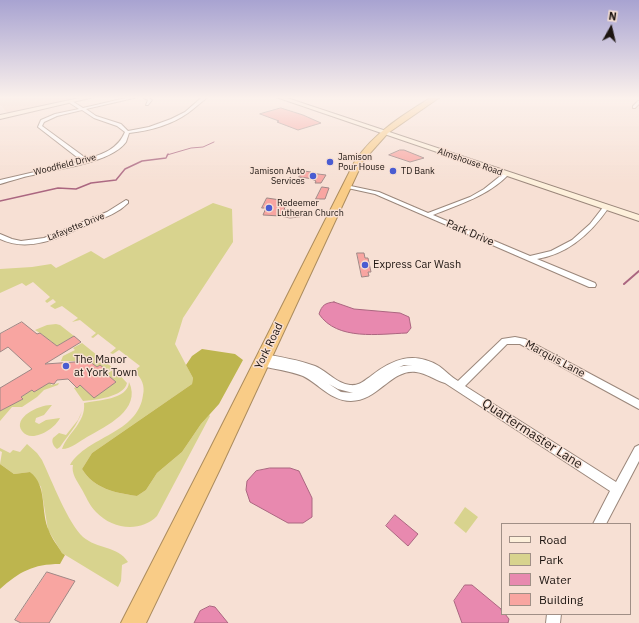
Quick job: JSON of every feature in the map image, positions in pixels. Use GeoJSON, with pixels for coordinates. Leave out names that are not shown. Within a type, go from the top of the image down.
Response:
{"type":"FeatureCollection","features":[{"type":"Feature","properties":{"kind":"highway","name":"York Road"},"geometry":{"type":"LineString","coordinates":[[133,623],[359,161],[382,133],[391,126]]}},
{"type":"Feature","properties":{"kind":"main road","name":"Almshouse Road"},"geometry":{"type":"LineString","coordinates":[[362,126],[639,218]]}},
{"type":"Feature","properties":{"kind":"street"},"geometry":{"type":"LineString","coordinates":[[43,126],[86,161]]}},
{"type":"Feature","properties":{"kind":"street"},"geometry":{"type":"LineString","coordinates":[[120,126],[126,132],[150,129],[157,126]]}},
{"type":"Feature","properties":{"kind":"street","name":"Woodfield Drive"},"geometry":{"type":"LineString","coordinates":[[0,182],[86,161],[103,155],[117,148],[125,140],[126,132]]}},
{"type":"Feature","properties":{"kind":"street"},"geometry":{"type":"LineString","coordinates":[[427,215],[472,198],[486,190],[506,174]]}},
{"type":"Feature","properties":{"kind":"street","name":"Park Drive"},"geometry":{"type":"LineString","coordinates":[[346,187],[371,191],[592,286]]}},
{"type":"Feature","properties":{"kind":"street","name":"Lafayette Drive"},"geometry":{"type":"LineString","coordinates":[[0,236],[14,242],[35,242],[51,238],[115,211],[126,202]]}},
{"type":"Feature","properties":{"kind":"street"},"geometry":{"type":"LineString","coordinates":[[528,258],[548,254],[580,237],[597,221],[606,207]]}},
{"type":"Feature","properties":{"kind":"street","name":"Marquis Lane"},"geometry":{"type":"LineString","coordinates":[[458,387],[505,341],[515,340],[522,341],[639,404]]}},
{"type":"Feature","properties":{"kind":"street","name":"Quartermaster Lane"},"geometry":{"type":"LineString","coordinates":[[262,360],[298,371],[311,377],[329,390],[351,397],[359,397],[371,392],[402,368],[419,368],[448,380],[617,489]]}},
{"type":"Feature","properties":{"kind":"street"},"geometry":{"type":"LineString","coordinates":[[600,523],[639,450]]}},
{"type":"Feature","properties":{"kind":"green space"},"geometry":{"type":"Polygon","coordinates":[[[213,203],[232,209],[233,242],[183,318],[175,344],[193,378],[192,384],[92,453],[82,469],[87,476],[99,486],[137,496],[146,490],[157,473],[182,452],[201,424],[209,415],[210,416],[157,516],[143,525],[126,527],[118,525],[103,518],[89,503],[75,477],[73,465],[70,465],[78,455],[88,447],[122,427],[132,418],[139,408],[143,395],[144,388],[142,382],[134,371],[140,366],[119,350],[113,354],[110,353],[116,348],[98,334],[93,338],[91,337],[96,333],[80,320],[72,322],[78,318],[62,306],[55,309],[50,306],[56,302],[53,299],[47,303],[45,301],[50,297],[33,282],[26,286],[22,283],[0,293],[0,269],[51,264],[56,268],[91,251],[104,259],[213,203]]]}},
{"type":"Feature","properties":{"kind":"green space"},"geometry":{"type":"Polygon","coordinates":[[[47,325],[60,325],[74,336],[57,346],[54,344],[51,346],[52,342],[48,339],[45,341],[43,335],[35,330],[47,325]]]}},
{"type":"Feature","properties":{"kind":"green space"},"geometry":{"type":"Polygon","coordinates":[[[82,343],[113,368],[105,373],[103,371],[105,369],[100,365],[97,367],[89,361],[61,361],[63,356],[75,350],[73,348],[82,343]]]}},
{"type":"Feature","properties":{"kind":"green space"},"geometry":{"type":"Polygon","coordinates":[[[114,369],[127,383],[125,388],[115,395],[95,400],[83,401],[74,388],[80,385],[94,397],[116,382],[107,374],[114,369]]]}},
{"type":"Feature","properties":{"kind":"green space"},"geometry":{"type":"Polygon","coordinates":[[[50,381],[51,385],[59,383],[58,385],[44,390],[37,397],[22,407],[12,407],[0,421],[0,411],[22,399],[21,397],[32,390],[34,392],[50,381]]]}},
{"type":"Feature","properties":{"kind":"green space"},"geometry":{"type":"Polygon","coordinates":[[[129,382],[132,392],[131,401],[120,416],[69,448],[62,449],[80,422],[84,410],[84,403],[118,396],[127,388],[129,382]]]}},
{"type":"Feature","properties":{"kind":"green space"},"geometry":{"type":"Polygon","coordinates":[[[52,405],[44,415],[36,418],[35,422],[39,424],[46,420],[60,418],[53,426],[37,436],[26,435],[22,431],[20,426],[24,416],[35,409],[52,405]]]}},
{"type":"Feature","properties":{"kind":"green space"},"geometry":{"type":"Polygon","coordinates":[[[77,421],[60,447],[57,449],[53,444],[53,438],[59,433],[66,435],[77,421]]]}},
{"type":"Feature","properties":{"kind":"green space"},"geometry":{"type":"Polygon","coordinates":[[[27,444],[42,460],[55,490],[77,531],[89,541],[119,553],[128,562],[122,565],[121,581],[118,587],[62,553],[48,530],[41,487],[30,472],[14,474],[0,464],[2,452],[0,451],[0,448],[10,453],[13,450],[20,452],[27,444]]]}},
{"type":"Feature","properties":{"kind":"green space"},"geometry":{"type":"Polygon","coordinates":[[[465,507],[478,517],[466,533],[454,523],[465,507]]]}},
{"type":"Feature","properties":{"kind":"shaded area"},"geometry":{"type":"Polygon","coordinates":[[[202,349],[235,354],[243,360],[219,404],[201,424],[182,452],[157,473],[146,490],[137,496],[99,486],[87,476],[82,469],[92,453],[192,384],[193,378],[186,365],[192,356],[202,349]]]}},
{"type":"Feature","properties":{"kind":"shaded area"},"geometry":{"type":"Polygon","coordinates":[[[0,464],[14,474],[30,472],[36,478],[42,492],[46,524],[53,540],[65,555],[60,564],[34,567],[20,574],[0,589],[0,464]]]}},
{"type":"Feature","properties":{"kind":"water"},"geometry":{"type":"Polygon","coordinates":[[[334,302],[354,309],[400,313],[409,317],[411,328],[407,333],[372,335],[347,332],[327,323],[319,314],[324,305],[334,302]]]}},
{"type":"Feature","properties":{"kind":"water"},"geometry":{"type":"Polygon","coordinates":[[[270,468],[290,468],[299,471],[312,498],[312,517],[303,523],[288,523],[250,502],[246,490],[247,481],[256,471],[270,468]]]}},
{"type":"Feature","properties":{"kind":"water"},"geometry":{"type":"Polygon","coordinates":[[[395,515],[418,534],[408,546],[386,526],[395,515]]]}},
{"type":"Feature","properties":{"kind":"water"},"geometry":{"type":"Polygon","coordinates":[[[465,585],[472,585],[501,609],[501,615],[506,615],[509,619],[508,623],[462,623],[454,601],[465,585]]]}},
{"type":"Feature","properties":{"kind":"water"},"geometry":{"type":"Polygon","coordinates":[[[210,606],[215,607],[228,623],[194,623],[200,611],[210,606]]]}},
{"type":"Feature","properties":{"kind":"building"},"geometry":{"type":"Polygon","coordinates":[[[288,126],[311,126],[298,130],[288,126]]]}},
{"type":"Feature","properties":{"kind":"building"},"geometry":{"type":"Polygon","coordinates":[[[400,150],[404,150],[424,158],[410,162],[389,155],[400,150]]]}},
{"type":"Feature","properties":{"kind":"building","name":"Jamison Auto Services"},"geometry":{"type":"Polygon","coordinates":[[[304,171],[326,175],[321,183],[315,183],[316,181],[313,180],[314,179],[299,177],[304,171]]]}},
{"type":"Feature","properties":{"kind":"building"},"geometry":{"type":"Polygon","coordinates":[[[322,187],[329,188],[325,199],[316,199],[322,187]]]}},
{"type":"Feature","properties":{"kind":"building","name":"Redeemer Lutheran Church"},"geometry":{"type":"Polygon","coordinates":[[[267,198],[287,201],[284,210],[293,210],[306,216],[290,218],[263,215],[266,208],[262,208],[267,198]]]}},
{"type":"Feature","properties":{"kind":"building","name":"Express Car Wash"},"geometry":{"type":"Polygon","coordinates":[[[357,253],[364,253],[365,258],[368,258],[371,272],[368,272],[369,276],[362,277],[357,253]]]}},
{"type":"Feature","properties":{"kind":"building","name":"The Manor at York Town"},"geometry":{"type":"Polygon","coordinates":[[[22,322],[37,334],[40,333],[57,346],[74,336],[81,342],[45,364],[89,361],[97,367],[100,365],[105,369],[103,371],[116,382],[94,398],[80,385],[77,388],[68,379],[57,380],[54,384],[49,383],[34,392],[32,390],[21,397],[23,399],[0,411],[0,388],[32,369],[8,347],[0,352],[0,334],[22,322]]]}},
{"type":"Feature","properties":{"kind":"building"},"geometry":{"type":"Polygon","coordinates":[[[47,572],[75,581],[49,623],[21,623],[15,620],[47,572]]]}},
{"type":"Feature","properties":{"kind":"waterway"},"geometry":{"type":"LineString","coordinates":[[168,155],[191,148],[203,147],[214,142]]}},
{"type":"Feature","properties":{"kind":"waterway"},"geometry":{"type":"LineString","coordinates":[[0,201],[58,188],[76,189],[91,183],[116,180],[125,169],[142,161],[166,158],[168,155]]}},
{"type":"Feature","properties":{"kind":"waterway"},"geometry":{"type":"LineString","coordinates":[[624,284],[639,271]]}},
{"type":"Feature","properties":{"kind":"place","name":"Jamison Pour House"},"geometry":{"type":"Point","coordinates":[330,162]}},
{"type":"Feature","properties":{"kind":"place","name":"TD Bank"},"geometry":{"type":"Point","coordinates":[393,171]}},
{"type":"Feature","properties":{"kind":"place","name":"Jamison Auto Services"},"geometry":{"type":"Point","coordinates":[313,176]}},
{"type":"Feature","properties":{"kind":"place","name":"Redeemer Lutheran Church"},"geometry":{"type":"Point","coordinates":[269,208]}},
{"type":"Feature","properties":{"kind":"place","name":"Express Car Wash"},"geometry":{"type":"Point","coordinates":[365,265]}},
{"type":"Feature","properties":{"kind":"place","name":"The Manor at York Town"},"geometry":{"type":"Point","coordinates":[66,366]}}]}
